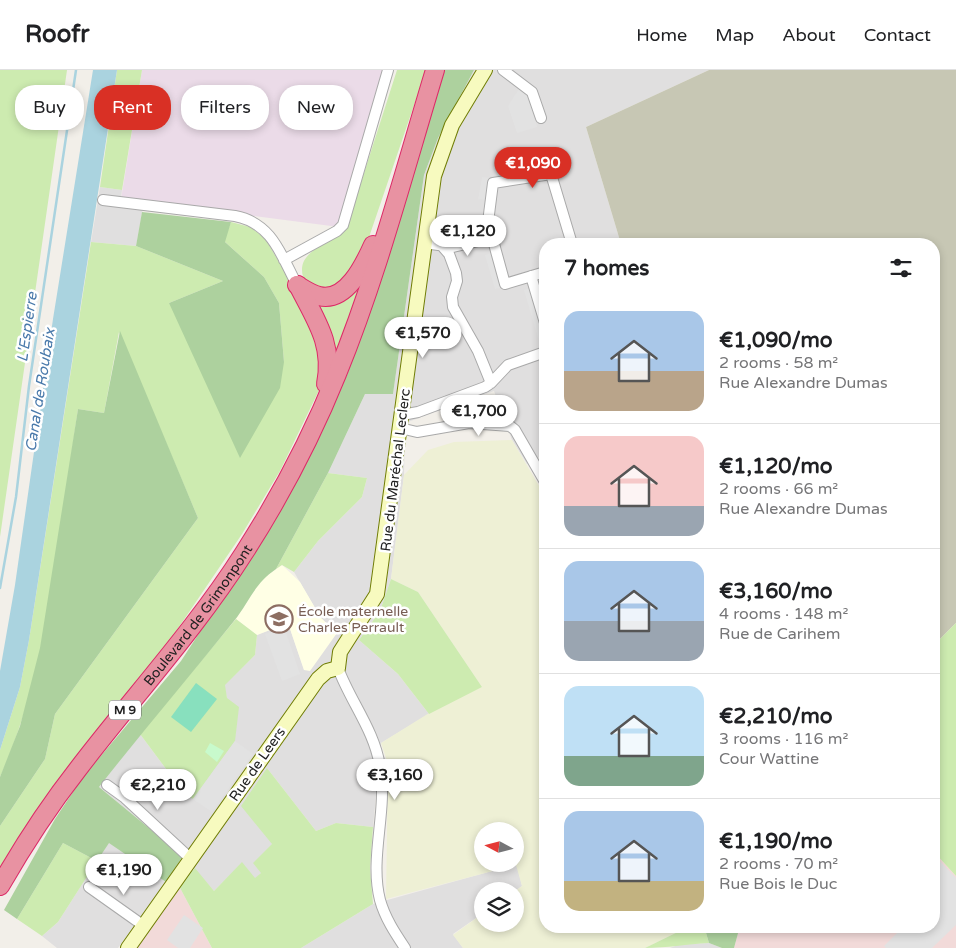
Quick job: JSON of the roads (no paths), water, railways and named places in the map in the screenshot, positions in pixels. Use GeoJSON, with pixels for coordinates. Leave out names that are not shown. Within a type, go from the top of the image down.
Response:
{"type":"FeatureCollection","features":[{"type":"Feature","properties":{"kind":"highway","name":"M 9"},"geometry":{"type":"LineString","coordinates":[[318,418],[358,320],[435,70]]}},
{"type":"Feature","properties":{"kind":"highway"},"geometry":{"type":"LineString","coordinates":[[298,285],[314,295],[326,297],[337,293],[356,277],[368,256],[386,215],[398,175],[408,158]]}},
{"type":"Feature","properties":{"kind":"highway"},"geometry":{"type":"LineString","coordinates":[[298,285],[324,335],[329,353],[327,378],[318,418]]}},
{"type":"Feature","properties":{"kind":"highway","name":"Boulevard de Grimonpont"},"geometry":{"type":"LineString","coordinates":[[0,886],[31,835],[67,783],[192,626],[254,536],[283,486],[318,418]]}},
{"type":"Feature","properties":{"kind":"street"},"geometry":{"type":"LineString","coordinates":[[284,260],[337,231],[343,225],[388,70]]}},
{"type":"Feature","properties":{"kind":"street","name":"Rue du Maréchal Leclerc"},"geometry":{"type":"LineString","coordinates":[[338,668],[338,655],[374,602],[379,587],[433,182],[440,154],[458,114],[485,70]]}},
{"type":"Feature","properties":{"kind":"street"},"geometry":{"type":"LineString","coordinates":[[503,70],[532,92],[541,118]]}},
{"type":"Feature","properties":{"kind":"street"},"geometry":{"type":"LineString","coordinates":[[539,274],[505,284],[488,218],[494,183],[551,174],[570,238]]}},
{"type":"Feature","properties":{"kind":"street"},"geometry":{"type":"LineString","coordinates":[[102,200],[244,218],[259,224],[265,230],[298,285]]}},
{"type":"Feature","properties":{"kind":"street"},"geometry":{"type":"LineString","coordinates":[[424,243],[456,246],[492,238]]}},
{"type":"Feature","properties":{"kind":"street"},"geometry":{"type":"LineString","coordinates":[[442,246],[449,254],[456,273],[452,297],[453,307],[478,351],[491,383]]}},
{"type":"Feature","properties":{"kind":"street"},"geometry":{"type":"LineString","coordinates":[[531,276],[539,303]]}},
{"type":"Feature","properties":{"kind":"street"},"geometry":{"type":"LineString","coordinates":[[539,354],[508,365],[484,388],[418,412],[401,422],[416,432],[469,423],[510,426],[515,430],[539,472]]}},
{"type":"Feature","properties":{"kind":"street"},"geometry":{"type":"LineString","coordinates":[[338,668],[354,700],[380,763],[382,798],[377,871],[379,891],[388,919],[405,948]]}},
{"type":"Feature","properties":{"kind":"street","name":"Rue de Leers"},"geometry":{"type":"LineString","coordinates":[[128,948],[318,679],[325,673],[338,668]]}},
{"type":"Feature","properties":{"kind":"street"},"geometry":{"type":"LineString","coordinates":[[107,785],[191,859]]}},
{"type":"Feature","properties":{"kind":"street"},"geometry":{"type":"LineString","coordinates":[[89,886],[144,926]]}},
{"type":"Feature","properties":{"kind":"water"},"geometry":{"type":"Polygon","coordinates":[[[93,70],[117,70],[115,85],[94,85],[94,130],[108,130],[29,640],[20,687],[0,750],[0,671],[15,585],[53,319],[93,70]]]}},
{"type":"Feature","properties":{"kind":"waterway","name":"L'Espierre"},"geometry":{"type":"LineString","coordinates":[[0,588],[16,497],[29,386],[76,70]]}},
{"type":"Feature","properties":{"kind":"place","name":"École maternelle Charles Perrault"},"geometry":{"type":"Point","coordinates":[279,619]}},
{"type":"Feature","properties":{"kind":"water label","name":"Canal de Roubaix"},"geometry":{"type":"Point","coordinates":[40,390]}}]}
